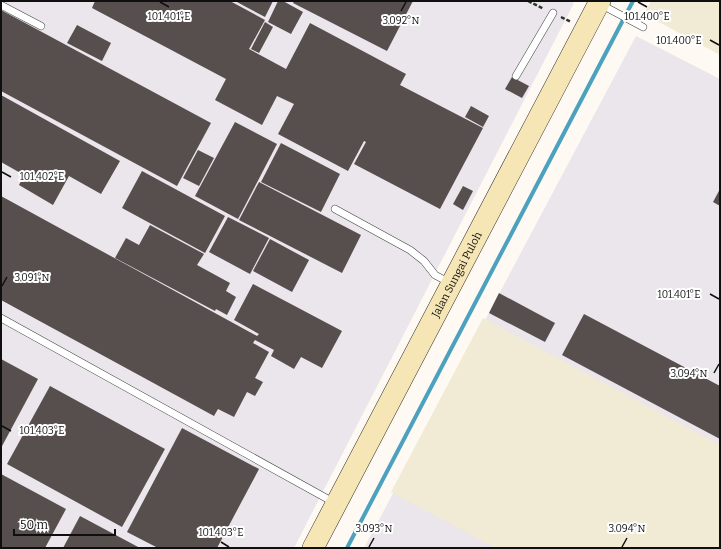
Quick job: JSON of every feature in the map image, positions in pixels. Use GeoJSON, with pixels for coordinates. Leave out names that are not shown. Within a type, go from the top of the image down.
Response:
{"type":"FeatureCollection","features":[{"type":"Feature","properties":{"kind":"street","name":"Jalan Sungai Puloh"},"geometry":{"type":"LineString","coordinates":[[314,548],[600,2]]}},
{"type":"Feature","properties":{"kind":"lane"},"geometry":{"type":"LineString","coordinates":[[600,2],[643,27]]}},
{"type":"Feature","properties":{"kind":"lane"},"geometry":{"type":"LineString","coordinates":[[1,5],[42,26]]}},
{"type":"Feature","properties":{"kind":"lane"},"geometry":{"type":"LineString","coordinates":[[516,76],[553,13]]}},
{"type":"Feature","properties":{"kind":"lane"},"geometry":{"type":"LineString","coordinates":[[335,209],[410,250],[424,262],[435,275],[452,284]]}},
{"type":"Feature","properties":{"kind":"lane"},"geometry":{"type":"LineString","coordinates":[[1,318],[336,504]]}},
{"type":"Feature","properties":{"kind":"shaded area"},"geometry":{"type":"Polygon","coordinates":[[[1,1],[570,1],[574,3],[294,548],[1,548],[1,1]]]}},
{"type":"Feature","properties":{"kind":"shaded area"},"geometry":{"type":"Polygon","coordinates":[[[651,1],[720,1],[720,55],[644,14],[651,1]]]}},
{"type":"Feature","properties":{"kind":"shaded area"},"geometry":{"type":"Polygon","coordinates":[[[636,36],[720,79],[720,548],[364,548],[636,36]]]}},
{"type":"Feature","properties":{"kind":"shaded area"},"geometry":{"type":"Polygon","coordinates":[[[483,318],[720,445],[720,548],[496,548],[391,492],[483,318]]]}},
{"type":"Feature","properties":{"kind":"building"},"geometry":{"type":"Polygon","coordinates":[[[95,1],[230,1],[265,20],[249,49],[286,69],[310,23],[406,74],[400,85],[483,128],[440,209],[354,164],[366,142],[364,141],[348,171],[278,134],[294,104],[277,96],[262,125],[215,100],[226,79],[92,8],[95,1]]]}},
{"type":"Feature","properties":{"kind":"building"},"geometry":{"type":"Polygon","coordinates":[[[235,1],[273,1],[265,17],[235,1]]]}},
{"type":"Feature","properties":{"kind":"building"},"geometry":{"type":"Polygon","coordinates":[[[278,1],[283,1],[303,12],[291,34],[268,22],[278,1]]]}},
{"type":"Feature","properties":{"kind":"building"},"geometry":{"type":"Polygon","coordinates":[[[294,1],[413,1],[387,51],[293,3],[294,1]]]}},
{"type":"Feature","properties":{"kind":"building"},"geometry":{"type":"Polygon","coordinates":[[[1,10],[211,123],[177,186],[1,91],[1,10]]]}},
{"type":"Feature","properties":{"kind":"building"},"geometry":{"type":"Polygon","coordinates":[[[265,22],[273,27],[259,53],[251,49],[265,22]]]}},
{"type":"Feature","properties":{"kind":"building"},"geometry":{"type":"Polygon","coordinates":[[[77,25],[111,43],[102,61],[67,43],[77,25]]]}},
{"type":"Feature","properties":{"kind":"building"},"geometry":{"type":"Polygon","coordinates":[[[512,77],[529,86],[522,98],[505,89],[512,77]]]}},
{"type":"Feature","properties":{"kind":"building"},"geometry":{"type":"Polygon","coordinates":[[[1,95],[120,161],[101,194],[69,176],[53,205],[19,185],[24,175],[1,162],[1,95]]]}},
{"type":"Feature","properties":{"kind":"building"},"geometry":{"type":"Polygon","coordinates":[[[471,106],[489,116],[483,127],[465,117],[471,106]]]}},
{"type":"Feature","properties":{"kind":"building"},"geometry":{"type":"Polygon","coordinates":[[[235,122],[277,144],[238,219],[195,196],[235,122]]]}},
{"type":"Feature","properties":{"kind":"building"},"geometry":{"type":"Polygon","coordinates":[[[281,143],[340,174],[321,212],[261,182],[281,143]]]}},
{"type":"Feature","properties":{"kind":"building"},"geometry":{"type":"Polygon","coordinates":[[[198,150],[214,158],[199,186],[183,178],[198,150]]]}},
{"type":"Feature","properties":{"kind":"building"},"geometry":{"type":"Polygon","coordinates":[[[142,171],[225,216],[205,253],[122,208],[142,171]]]}},
{"type":"Feature","properties":{"kind":"building"},"geometry":{"type":"Polygon","coordinates":[[[259,182],[361,235],[342,273],[239,220],[259,182]]]}},
{"type":"Feature","properties":{"kind":"building"},"geometry":{"type":"Polygon","coordinates":[[[463,186],[473,191],[463,210],[453,204],[463,186]]]}},
{"type":"Feature","properties":{"kind":"building"},"geometry":{"type":"Polygon","coordinates":[[[720,189],[720,206],[713,202],[720,189]]]}},
{"type":"Feature","properties":{"kind":"building"},"geometry":{"type":"Polygon","coordinates":[[[1,196],[257,336],[259,334],[234,320],[253,284],[342,331],[322,368],[301,357],[294,369],[271,356],[274,350],[255,340],[253,343],[269,352],[255,378],[263,382],[255,396],[247,392],[234,417],[218,409],[214,416],[1,300],[1,196]]]}},
{"type":"Feature","properties":{"kind":"building"},"geometry":{"type":"Polygon","coordinates":[[[228,217],[269,238],[250,274],[209,252],[228,217]]]}},
{"type":"Feature","properties":{"kind":"building"},"geometry":{"type":"Polygon","coordinates":[[[150,225],[204,254],[197,265],[230,283],[226,291],[236,297],[227,315],[216,309],[215,311],[115,258],[126,238],[139,245],[150,225]]]}},
{"type":"Feature","properties":{"kind":"building"},"geometry":{"type":"Polygon","coordinates":[[[270,239],[309,260],[292,292],[253,271],[270,239]]]}},
{"type":"Feature","properties":{"kind":"building"},"geometry":{"type":"Polygon","coordinates":[[[499,293],[555,323],[545,342],[489,313],[499,293]]]}},
{"type":"Feature","properties":{"kind":"building"},"geometry":{"type":"Polygon","coordinates":[[[584,314],[720,386],[720,439],[562,355],[584,314]]]}},
{"type":"Feature","properties":{"kind":"building"},"geometry":{"type":"Polygon","coordinates":[[[1,359],[38,379],[1,448],[1,359]]]}},
{"type":"Feature","properties":{"kind":"building"},"geometry":{"type":"Polygon","coordinates":[[[50,386],[165,449],[122,527],[7,464],[50,386]]]}},
{"type":"Feature","properties":{"kind":"building"},"geometry":{"type":"Polygon","coordinates":[[[182,428],[259,469],[217,548],[158,548],[127,532],[182,428]]]}},
{"type":"Feature","properties":{"kind":"building"},"geometry":{"type":"Polygon","coordinates":[[[1,474],[66,509],[45,548],[1,548],[1,474]]]}},
{"type":"Feature","properties":{"kind":"building"},"geometry":{"type":"Polygon","coordinates":[[[80,516],[140,548],[63,548],[80,516]]]}},
{"type":"Feature","properties":{"kind":"waterway"},"geometry":{"type":"LineString","coordinates":[[347,548],[633,1]]}}]}
